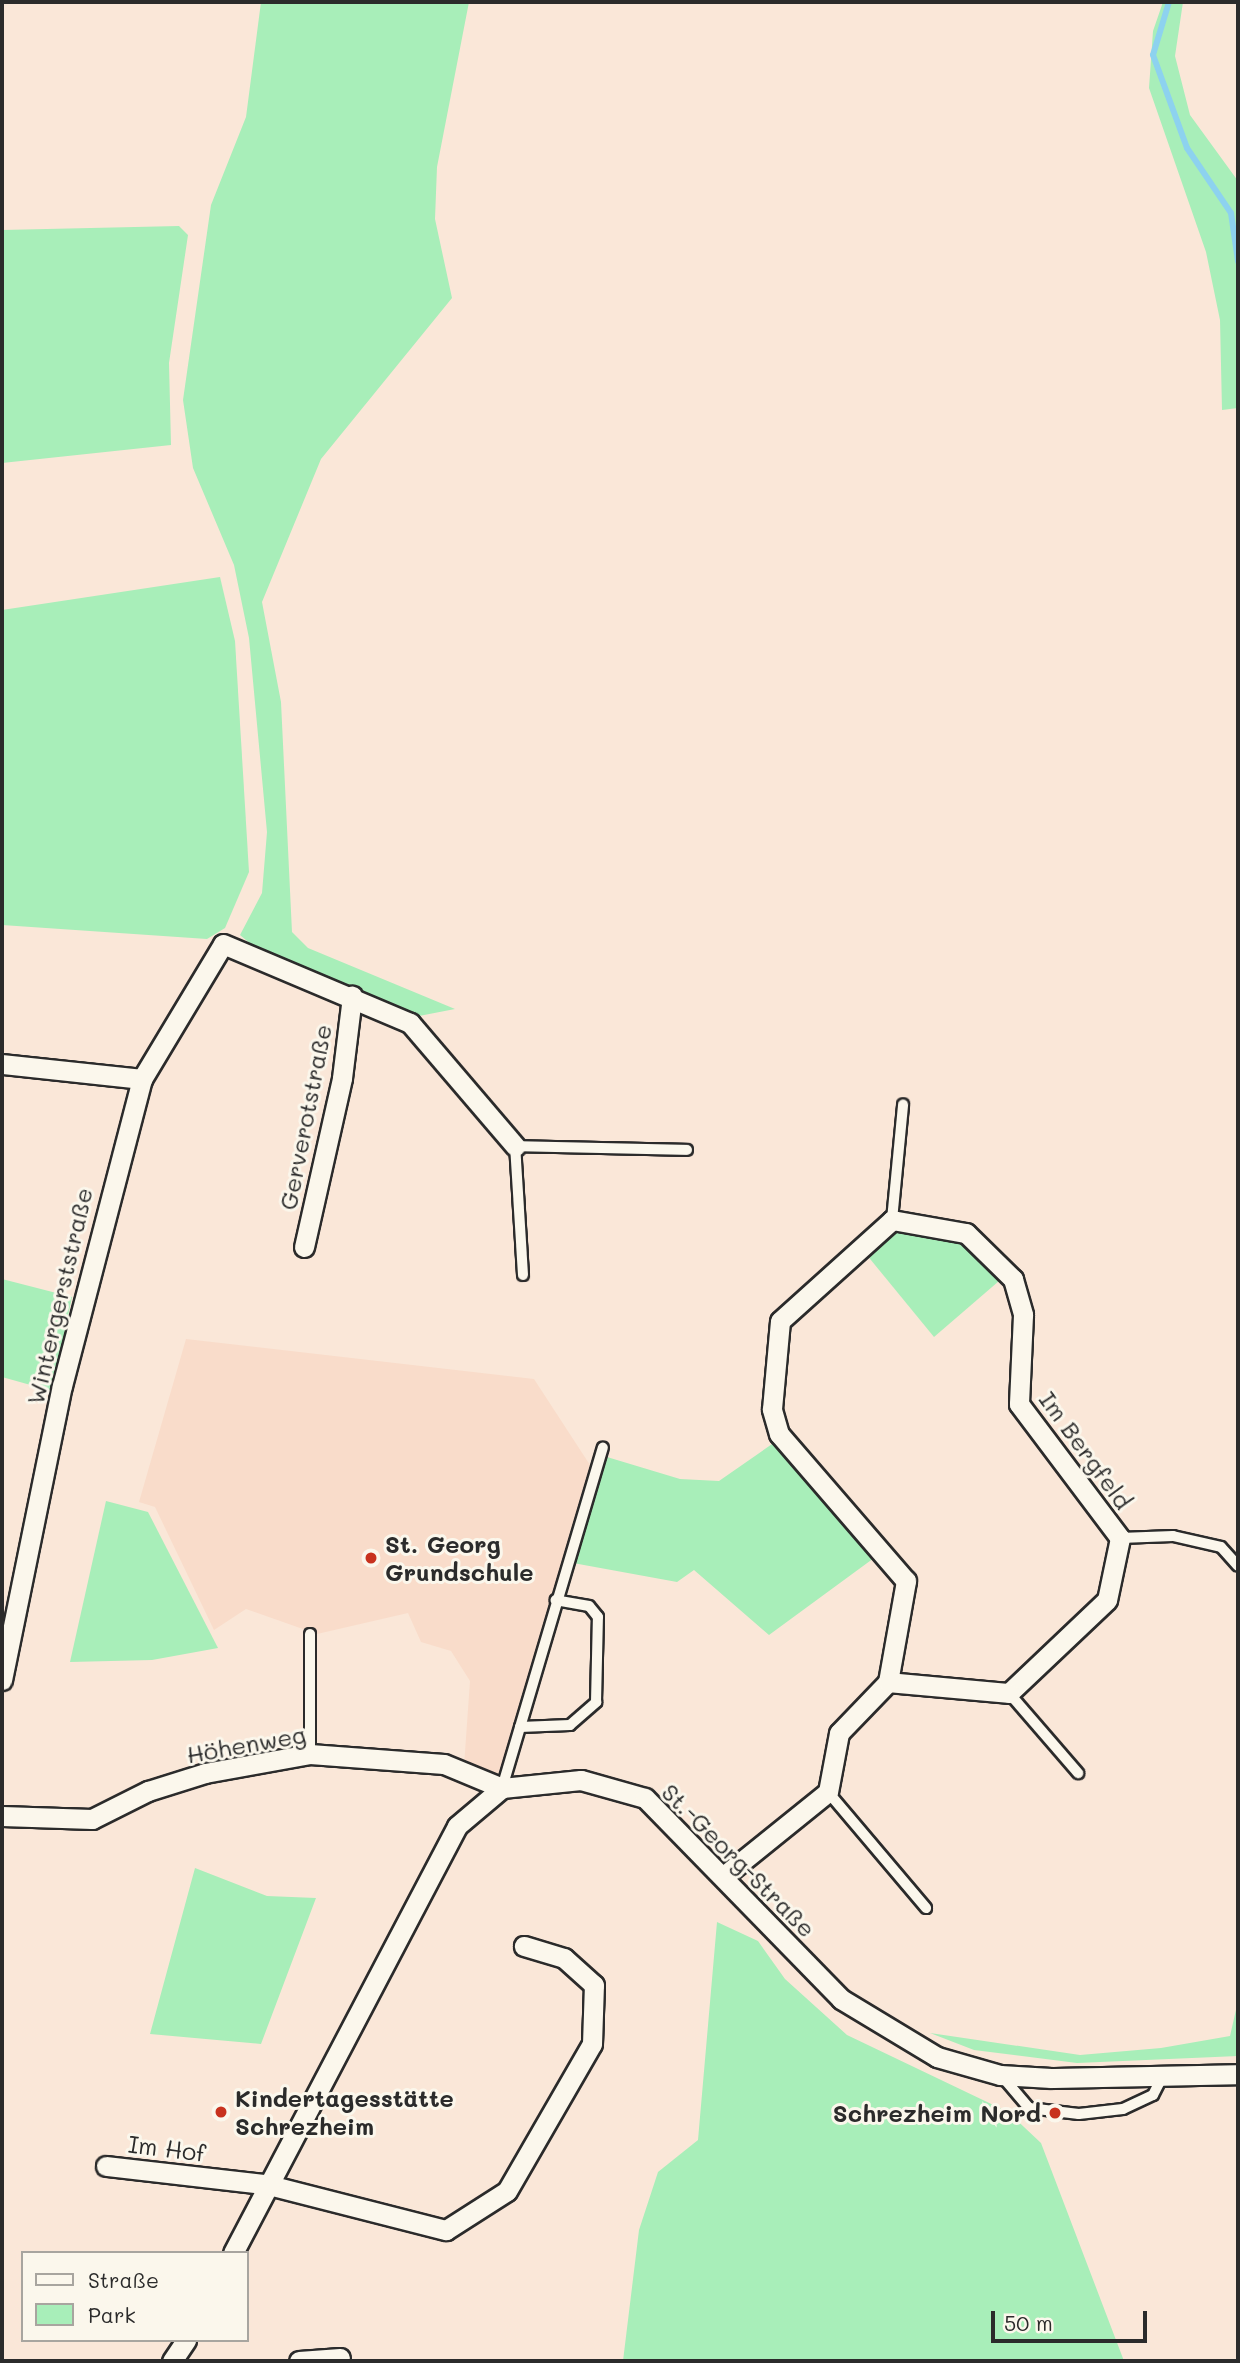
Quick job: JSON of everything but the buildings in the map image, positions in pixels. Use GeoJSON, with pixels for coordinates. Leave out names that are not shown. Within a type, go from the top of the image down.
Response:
{"type":"FeatureCollection","features":[{"type":"Feature","properties":{"kind":"street","name":"Wintergerststraße"},"geometry":{"type":"LineString","coordinates":[[2,1680],[62,1386],[142,1079],[223,944],[352,996]]}},
{"type":"Feature","properties":{"kind":"street"},"geometry":{"type":"LineString","coordinates":[[352,996],[411,1023],[515,1146]]}},
{"type":"Feature","properties":{"kind":"street","name":"Gerverotstraße"},"geometry":{"type":"LineString","coordinates":[[304,1247],[342,1078],[352,996]]}},
{"type":"Feature","properties":{"kind":"street"},"geometry":{"type":"LineString","coordinates":[[2,1064],[142,1079]]}},
{"type":"Feature","properties":{"kind":"street"},"geometry":{"type":"LineString","coordinates":[[725,1875],[828,1792],[839,1733],[888,1682],[906,1581],[779,1434],[772,1409],[780,1321],[892,1220]]}},
{"type":"Feature","properties":{"kind":"street","name":"Im Bergfeld"},"geometry":{"type":"LineString","coordinates":[[892,1220],[966,1233],[1013,1279],[1023,1315],[1019,1404],[1120,1538],[1107,1600],[1009,1693]]}},
{"type":"Feature","properties":{"kind":"street"},"geometry":{"type":"LineString","coordinates":[[888,1682],[1009,1693]]}},
{"type":"Feature","properties":{"kind":"street","name":"Höhenweg"},"geometry":{"type":"LineString","coordinates":[[2,1816],[92,1819],[205,1773],[310,1754],[444,1764],[502,1788]]}},
{"type":"Feature","properties":{"kind":"street","name":"St.-Georg-Straße"},"geometry":{"type":"LineString","coordinates":[[502,1788],[581,1780],[645,1798],[725,1875],[841,1999],[937,2057],[1000,2075],[1161,2080],[1238,2074]]}},
{"type":"Feature","properties":{"kind":"street"},"geometry":{"type":"LineString","coordinates":[[234,2251],[265,2184],[457,1826],[502,1788]]}},
{"type":"Feature","properties":{"kind":"street","name":"Im Hof"},"geometry":{"type":"LineString","coordinates":[[106,2166],[265,2184],[446,2230],[507,2191],[592,2044],[594,1985],[565,1958],[524,1946]]}},
{"type":"Feature","properties":{"kind":"street"},"geometry":{"type":"LineString","coordinates":[[172,2361],[185,2342]]}},
{"type":"Feature","properties":{"kind":"street"},"geometry":{"type":"LineString","coordinates":[[299,2361],[340,2358]]}},
{"type":"Feature","properties":{"kind":"lane"},"geometry":{"type":"LineString","coordinates":[[892,1220],[903,1105]]}},
{"type":"Feature","properties":{"kind":"lane"},"geometry":{"type":"LineString","coordinates":[[523,1275],[515,1146],[687,1150]]}},
{"type":"Feature","properties":{"kind":"lane"},"geometry":{"type":"LineString","coordinates":[[502,1788],[603,1448]]}},
{"type":"Feature","properties":{"kind":"lane","name":"Im Bergfeld"},"geometry":{"type":"LineString","coordinates":[[1120,1538],[1173,1536],[1221,1547],[1238,1566]]}},
{"type":"Feature","properties":{"kind":"lane"},"geometry":{"type":"LineString","coordinates":[[520,1727],[570,1725],[596,1702],[598,1617],[589,1606],[556,1600]]}},
{"type":"Feature","properties":{"kind":"lane"},"geometry":{"type":"LineString","coordinates":[[310,1634],[310,1754]]}},
{"type":"Feature","properties":{"kind":"lane"},"geometry":{"type":"LineString","coordinates":[[1009,1693],[1078,1773]]}},
{"type":"Feature","properties":{"kind":"lane"},"geometry":{"type":"LineString","coordinates":[[828,1792],[926,1908]]}},
{"type":"Feature","properties":{"kind":"lane"},"geometry":{"type":"LineString","coordinates":[[1000,2075],[1029,2108],[1079,2114],[1123,2109],[1153,2095],[1161,2080]]}},
{"type":"Feature","properties":{"kind":"shaded area","name":"St. Georg Grundschule"},"geometry":{"type":"Polygon","coordinates":[[[186,1339],[534,1379],[590,1465],[499,1780],[464,1766],[470,1681],[451,1651],[421,1642],[408,1613],[317,1634],[246,1609],[214,1630],[155,1507],[139,1502],[186,1339]]]}},
{"type":"Feature","properties":{"kind":"green space"},"geometry":{"type":"Polygon","coordinates":[[[261,2],[469,2],[437,167],[435,219],[452,298],[321,459],[262,602],[281,702],[292,932],[308,948],[455,1009],[419,1016],[260,952],[240,935],[262,893],[267,832],[249,638],[234,565],[193,468],[183,400],[211,205],[246,117],[261,2]]]}},
{"type":"Feature","properties":{"kind":"green space"},"geometry":{"type":"Polygon","coordinates":[[[1163,2],[1183,2],[1175,56],[1190,115],[1238,181],[1238,408],[1222,410],[1220,320],[1206,252],[1149,88],[1153,31],[1163,2]]]}},
{"type":"Feature","properties":{"kind":"green space"},"geometry":{"type":"Polygon","coordinates":[[[179,226],[188,235],[169,363],[171,445],[2,463],[2,230],[179,226]]]}},
{"type":"Feature","properties":{"kind":"green space"},"geometry":{"type":"Polygon","coordinates":[[[220,577],[235,641],[249,872],[225,928],[207,939],[2,925],[2,610],[220,577]]]}},
{"type":"Feature","properties":{"kind":"green space"},"geometry":{"type":"Polygon","coordinates":[[[893,1229],[963,1240],[999,1281],[934,1337],[866,1254],[893,1229]]]}},
{"type":"Feature","properties":{"kind":"green space"},"geometry":{"type":"Polygon","coordinates":[[[2,1279],[72,1297],[52,1391],[2,1377],[2,1279]]]}},
{"type":"Feature","properties":{"kind":"green space"},"geometry":{"type":"Polygon","coordinates":[[[775,1442],[874,1558],[769,1635],[694,1570],[677,1582],[573,1563],[607,1457],[680,1479],[719,1481],[775,1442]]]}},
{"type":"Feature","properties":{"kind":"green space"},"geometry":{"type":"Polygon","coordinates":[[[106,1501],[148,1512],[218,1648],[152,1660],[70,1662],[106,1501]]]}},
{"type":"Feature","properties":{"kind":"green space"},"geometry":{"type":"Polygon","coordinates":[[[195,1868],[267,1896],[316,1898],[261,2044],[150,2034],[195,1868]]]}},
{"type":"Feature","properties":{"kind":"green space"},"geometry":{"type":"Polygon","coordinates":[[[717,1922],[758,1941],[785,1979],[847,2035],[1008,2112],[1041,2143],[1124,2361],[623,2361],[639,2230],[658,2172],[698,2140],[717,1922]]]}},
{"type":"Feature","properties":{"kind":"green space"},"geometry":{"type":"Polygon","coordinates":[[[1238,2001],[1238,2056],[1077,2063],[974,2050],[930,2033],[1080,2055],[1161,2048],[1230,2036],[1238,2001]]]}},
{"type":"Feature","properties":{"kind":"waterway"},"geometry":{"type":"LineString","coordinates":[[1169,2],[1153,55],[1187,148],[1231,213],[1238,261]]}},
{"type":"Feature","properties":{"kind":"place","name":"St. Georg Grundschule"},"geometry":{"type":"Point","coordinates":[371,1558]}},
{"type":"Feature","properties":{"kind":"place","name":"Kindertagesstätte Schrezheim"},"geometry":{"type":"Point","coordinates":[221,2112]}},
{"type":"Feature","properties":{"kind":"place","name":"Schrezheim Nord"},"geometry":{"type":"Point","coordinates":[1055,2113]}}]}
